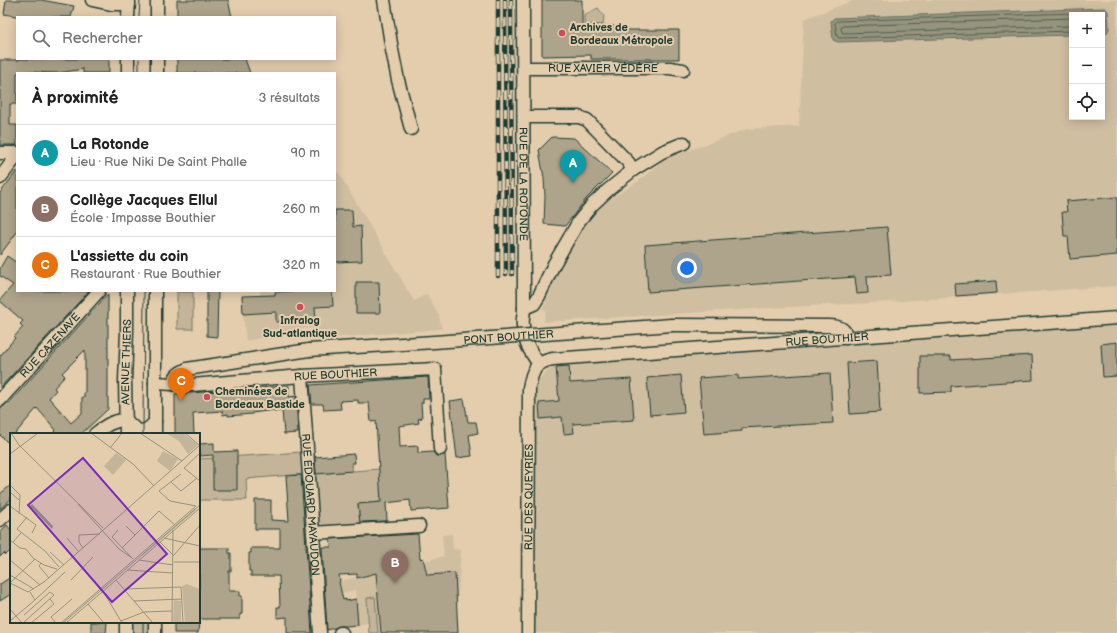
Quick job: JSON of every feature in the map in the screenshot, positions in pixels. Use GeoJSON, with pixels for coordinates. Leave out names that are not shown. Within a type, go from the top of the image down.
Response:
{"type":"FeatureCollection","features":[{"type":"Feature","properties":{"kind":"street"},"geometry":{"type":"LineString","coordinates":[[92,0],[111,4],[128,2],[128,16]]}},
{"type":"Feature","properties":{"kind":"street"},"geometry":{"type":"LineString","coordinates":[[157,0],[157,16]]}},
{"type":"Feature","properties":{"kind":"street"},"geometry":{"type":"LineString","coordinates":[[384,0],[398,80],[411,129]]}},
{"type":"Feature","properties":{"kind":"street","name":"RUE DE LA ROTONDE"},"geometry":{"type":"LineString","coordinates":[[523,0],[524,308],[522,324],[526,343],[539,364]]}},
{"type":"Feature","properties":{"kind":"street"},"geometry":{"type":"LineString","coordinates":[[128,60],[128,72]]}},
{"type":"Feature","properties":{"kind":"street"},"geometry":{"type":"LineString","coordinates":[[157,60],[157,72]]}},
{"type":"Feature","properties":{"kind":"street","name":"RUE XAVIER VÉDÈRE"},"geometry":{"type":"LineString","coordinates":[[524,68],[670,68],[683,70]]}},
{"type":"Feature","properties":{"kind":"street"},"geometry":{"type":"LineString","coordinates":[[524,117],[579,117],[586,120],[628,162],[633,170]]}},
{"type":"Feature","properties":{"kind":"street"},"geometry":{"type":"LineString","coordinates":[[524,308],[534,304],[554,264],[579,220],[592,205],[633,170],[662,152],[684,143]]}},
{"type":"Feature","properties":{"kind":"street"},"geometry":{"type":"LineString","coordinates":[[0,153],[15,153],[13,162],[0,178]]}},
{"type":"Feature","properties":{"kind":"street","name":"RUE CAZENAVE"},"geometry":{"type":"LineString","coordinates":[[0,400],[97,292]]}},
{"type":"Feature","properties":{"kind":"street","name":"AVENUE THIERS"},"geometry":{"type":"LineString","coordinates":[[126,433],[125,380],[127,292]]}},
{"type":"Feature","properties":{"kind":"street"},"geometry":{"type":"LineString","coordinates":[[155,433],[156,292]]}},
{"type":"Feature","properties":{"kind":"street","name":"RUE BOUTHIER"},"geometry":{"type":"LineString","coordinates":[[539,364],[553,359],[1117,318]]}},
{"type":"Feature","properties":{"kind":"street","name":"PONT BOUTHIER"},"geometry":{"type":"LineString","coordinates":[[173,384],[175,377],[187,369],[310,350],[672,325],[839,326],[844,330],[846,338]]}},
{"type":"Feature","properties":{"kind":"street","name":"RUE DES QUEYRIES"},"geometry":{"type":"LineString","coordinates":[[528,633],[529,388],[534,370],[539,364]]}},
{"type":"Feature","properties":{"kind":"street","name":"RUE BOUTHIER"},"geometry":{"type":"LineString","coordinates":[[156,383],[192,385],[302,376],[435,369],[440,449]]}},
{"type":"Feature","properties":{"kind":"street","name":"RUE ÉDOUARD MAYAUDON"},"geometry":{"type":"LineString","coordinates":[[302,376],[320,633]]}},
{"type":"Feature","properties":{"kind":"street"},"geometry":{"type":"LineString","coordinates":[[96,433],[117,420],[126,420],[134,429],[138,431],[143,431],[150,428],[155,422]]}},
{"type":"Feature","properties":{"kind":"street"},"geometry":{"type":"LineString","coordinates":[[0,520],[10,511]]}},
{"type":"Feature","properties":{"kind":"street"},"geometry":{"type":"LineString","coordinates":[[313,533],[419,526]]}},
{"type":"Feature","properties":{"kind":"shaded area"},"geometry":{"type":"Polygon","coordinates":[[[855,0],[1117,0],[1117,286],[889,302],[545,322],[544,319],[546,311],[543,309],[560,267],[584,227],[601,205],[640,180],[663,160],[747,129],[799,126],[804,19],[855,0]]]}},
{"type":"Feature","properties":{"kind":"shaded area"},"geometry":{"type":"Polygon","coordinates":[[[598,8],[604,16],[603,25],[584,24],[584,16],[598,8]]]}},
{"type":"Feature","properties":{"kind":"shaded area"},"geometry":{"type":"Polygon","coordinates":[[[336,173],[339,173],[414,301],[427,294],[439,316],[442,329],[319,339],[319,333],[314,329],[307,328],[246,341],[243,314],[260,312],[260,292],[336,292],[336,173]]]}},
{"type":"Feature","properties":{"kind":"shaded area"},"geometry":{"type":"Polygon","coordinates":[[[177,292],[193,292],[193,329],[177,329],[177,292]]]}},
{"type":"Feature","properties":{"kind":"shaded area"},"geometry":{"type":"Polygon","coordinates":[[[1117,323],[1117,633],[532,633],[529,388],[553,366],[864,340],[1117,323]]]}},
{"type":"Feature","properties":{"kind":"shaded area"},"geometry":{"type":"Polygon","coordinates":[[[302,452],[304,474],[246,479],[247,500],[200,500],[200,459],[302,452]]]}},
{"type":"Feature","properties":{"kind":"shaded area"},"geometry":{"type":"Polygon","coordinates":[[[380,469],[381,502],[358,504],[360,526],[316,529],[313,474],[380,469]]]}},
{"type":"Feature","properties":{"kind":"shaded area"},"geometry":{"type":"Polygon","coordinates":[[[452,534],[453,549],[461,550],[457,608],[459,633],[369,633],[368,623],[358,625],[355,590],[323,597],[322,585],[444,556],[442,535],[452,534]]]}},
{"type":"Feature","properties":{"kind":"shaded area"},"geometry":{"type":"Polygon","coordinates":[[[375,597],[378,633],[369,633],[367,598],[375,597]]]}},
{"type":"Feature","properties":{"kind":"shaded area"},"geometry":{"type":"Polygon","coordinates":[[[132,623],[149,623],[149,633],[132,633],[132,623]]]}},
{"type":"Feature","properties":{"kind":"water"},"geometry":{"type":"Polygon","coordinates":[[[1105,8],[1108,11],[1109,29],[1105,34],[1105,12],[1069,12],[1069,35],[838,42],[833,40],[831,21],[834,18],[1105,8]]]}},
{"type":"Feature","properties":{"kind":"building"},"geometry":{"type":"Polygon","coordinates":[[[6,0],[41,0],[74,6],[71,16],[16,16],[4,14],[6,0]]]}},
{"type":"Feature","properties":{"kind":"building"},"geometry":{"type":"Polygon","coordinates":[[[177,0],[228,0],[232,16],[177,16],[177,0]]]}},
{"type":"Feature","properties":{"kind":"building"},"geometry":{"type":"Polygon","coordinates":[[[542,0],[582,0],[582,26],[614,26],[614,30],[679,30],[679,59],[591,59],[591,55],[542,56],[542,0]]]}},
{"type":"Feature","properties":{"kind":"building"},"geometry":{"type":"Polygon","coordinates":[[[0,60],[109,60],[109,72],[83,72],[83,69],[64,72],[16,72],[16,104],[10,104],[10,125],[16,125],[16,145],[0,145],[0,60]]]}},
{"type":"Feature","properties":{"kind":"building"},"geometry":{"type":"Polygon","coordinates":[[[177,60],[245,60],[250,72],[177,72],[177,60]]]}},
{"type":"Feature","properties":{"kind":"building"},"geometry":{"type":"Polygon","coordinates":[[[552,137],[574,138],[612,173],[586,199],[565,226],[544,224],[544,178],[539,150],[552,137]]]}},
{"type":"Feature","properties":{"kind":"building"},"geometry":{"type":"Polygon","coordinates":[[[16,172],[16,233],[0,255],[0,193],[16,172]]]}},
{"type":"Feature","properties":{"kind":"building"},"geometry":{"type":"Polygon","coordinates":[[[1117,197],[1117,255],[1070,259],[1068,236],[1064,236],[1062,212],[1067,212],[1066,201],[1117,197]]]}},
{"type":"Feature","properties":{"kind":"building"},"geometry":{"type":"Polygon","coordinates":[[[336,210],[352,210],[353,227],[361,226],[362,261],[336,262],[336,210]]]}},
{"type":"Feature","properties":{"kind":"building"},"geometry":{"type":"Polygon","coordinates":[[[887,227],[891,275],[867,276],[868,293],[857,294],[855,277],[648,292],[645,245],[887,227]]]}},
{"type":"Feature","properties":{"kind":"building"},"geometry":{"type":"Polygon","coordinates":[[[7,256],[16,262],[16,292],[88,292],[0,388],[0,356],[23,327],[20,324],[23,321],[0,301],[13,285],[0,276],[0,268],[7,256]]]}},
{"type":"Feature","properties":{"kind":"building"},"geometry":{"type":"Polygon","coordinates":[[[996,281],[997,293],[956,296],[955,284],[996,281]]]}},
{"type":"Feature","properties":{"kind":"building"},"geometry":{"type":"Polygon","coordinates":[[[356,282],[379,282],[380,313],[356,313],[356,282]]]}},
{"type":"Feature","properties":{"kind":"building"},"geometry":{"type":"Polygon","coordinates":[[[207,292],[218,292],[217,337],[207,336],[207,292]]]}},
{"type":"Feature","properties":{"kind":"building","name":"Infralog Sud-atlantique"},"geometry":{"type":"Polygon","coordinates":[[[275,292],[332,292],[333,306],[315,307],[316,321],[276,322],[276,312],[243,314],[242,296],[275,295],[275,292]]]}},
{"type":"Feature","properties":{"kind":"building"},"geometry":{"type":"Polygon","coordinates":[[[108,294],[108,409],[82,433],[53,433],[56,430],[37,408],[16,433],[10,433],[10,439],[7,442],[0,435],[0,407],[3,407],[8,402],[9,403],[108,294]],[[85,350],[62,373],[65,376],[54,388],[56,390],[49,398],[71,423],[82,413],[82,397],[84,397],[84,392],[85,393],[85,350]]]}},
{"type":"Feature","properties":{"kind":"building"},"geometry":{"type":"Polygon","coordinates":[[[1117,342],[1117,376],[1103,377],[1101,344],[1117,342]]]}},
{"type":"Feature","properties":{"kind":"building"},"geometry":{"type":"Polygon","coordinates":[[[1032,355],[1033,380],[951,386],[951,392],[920,393],[920,356],[951,356],[951,360],[1032,355]]]}},
{"type":"Feature","properties":{"kind":"building"},"geometry":{"type":"Polygon","coordinates":[[[877,361],[880,412],[850,414],[847,363],[877,361]]]}},
{"type":"Feature","properties":{"kind":"building"},"geometry":{"type":"Polygon","coordinates":[[[569,366],[570,383],[631,379],[634,420],[573,424],[574,433],[564,434],[562,417],[540,419],[539,403],[559,401],[556,367],[569,366]]]}},
{"type":"Feature","properties":{"kind":"building"},"geometry":{"type":"Polygon","coordinates":[[[830,373],[833,423],[742,428],[742,431],[704,434],[699,378],[738,375],[738,379],[830,373]]]}},
{"type":"Feature","properties":{"kind":"building"},"geometry":{"type":"Polygon","coordinates":[[[681,375],[684,412],[650,415],[647,378],[681,375]]]}},
{"type":"Feature","properties":{"kind":"building"},"geometry":{"type":"Polygon","coordinates":[[[428,377],[429,399],[423,399],[423,403],[421,403],[422,418],[418,419],[419,423],[399,426],[400,447],[418,446],[418,453],[433,452],[436,456],[445,454],[449,508],[411,511],[410,500],[386,503],[387,521],[360,522],[358,504],[381,502],[376,421],[371,422],[369,403],[358,403],[358,400],[340,401],[341,409],[324,410],[323,404],[312,404],[310,385],[428,377]]]}},
{"type":"Feature","properties":{"kind":"building"},"geometry":{"type":"Polygon","coordinates":[[[289,386],[289,397],[296,396],[298,433],[284,434],[282,410],[274,410],[228,416],[228,414],[223,415],[222,411],[193,413],[194,433],[175,433],[175,394],[289,386]]]}},
{"type":"Feature","properties":{"kind":"building"},"geometry":{"type":"Polygon","coordinates":[[[464,399],[468,422],[476,422],[478,433],[469,435],[472,456],[457,458],[450,401],[464,399]]]}},
{"type":"Feature","properties":{"kind":"building"},"geometry":{"type":"Polygon","coordinates":[[[214,443],[214,452],[237,451],[237,490],[213,490],[213,455],[200,456],[200,444],[214,443]]]}},
{"type":"Feature","properties":{"kind":"building"},"geometry":{"type":"Polygon","coordinates":[[[354,454],[355,463],[352,463],[352,471],[316,474],[315,457],[354,454]]]}},
{"type":"Feature","properties":{"kind":"building"},"geometry":{"type":"Polygon","coordinates":[[[301,475],[312,633],[287,633],[287,617],[277,618],[277,607],[280,607],[279,576],[251,576],[251,571],[249,571],[249,553],[251,553],[251,548],[280,548],[280,529],[255,529],[255,500],[271,500],[271,520],[289,521],[286,476],[301,475]]]}},
{"type":"Feature","properties":{"kind":"building"},"geometry":{"type":"Polygon","coordinates":[[[10,486],[10,500],[0,509],[0,494],[10,486]]]}},
{"type":"Feature","properties":{"kind":"building"},"geometry":{"type":"Polygon","coordinates":[[[7,525],[10,529],[10,551],[6,555],[4,553],[0,557],[0,532],[7,525]]]}},
{"type":"Feature","properties":{"kind":"building"},"geometry":{"type":"Polygon","coordinates":[[[418,534],[420,559],[423,558],[427,575],[455,573],[458,633],[381,633],[376,573],[357,578],[357,574],[339,575],[343,600],[346,599],[346,601],[356,599],[358,625],[340,626],[327,630],[322,547],[331,547],[330,539],[418,534]]]}},
{"type":"Feature","properties":{"kind":"building"},"geometry":{"type":"Polygon","coordinates":[[[200,548],[229,548],[229,553],[231,553],[231,571],[229,571],[229,591],[240,591],[240,596],[242,596],[242,614],[240,614],[240,619],[200,619],[200,548]]]}},
{"type":"Feature","properties":{"kind":"building"},"geometry":{"type":"Polygon","coordinates":[[[10,578],[10,595],[0,601],[0,584],[10,578]]]}},
{"type":"Feature","properties":{"kind":"building"},"geometry":{"type":"Polygon","coordinates":[[[91,623],[107,623],[106,633],[91,633],[91,623]]]}},
{"type":"Feature","properties":{"kind":"building"},"geometry":{"type":"Polygon","coordinates":[[[174,623],[199,623],[198,633],[174,633],[174,623]]]}},
{"type":"Feature","properties":{"kind":"tram line"},"geometry":{"type":"LineString","coordinates":[[139,16],[140,0]]}},
{"type":"Feature","properties":{"kind":"tram line"},"geometry":{"type":"LineString","coordinates":[[139,60],[139,72]]}},
{"type":"Feature","properties":{"kind":"tram line"},"geometry":{"type":"LineString","coordinates":[[143,433],[144,292]]}},
{"type":"Feature","properties":{"kind":"tram line"},"geometry":{"type":"LineString","coordinates":[[143,623],[143,633]]}},
{"type":"Feature","properties":{"kind":"railway"},"geometry":{"type":"LineString","coordinates":[[498,0],[498,276]]}},
{"type":"Feature","properties":{"kind":"railway"},"geometry":{"type":"LineString","coordinates":[[505,0],[506,274]]}},
{"type":"Feature","properties":{"kind":"railway"},"geometry":{"type":"LineString","coordinates":[[511,0],[512,274]]}},
{"type":"Feature","properties":{"kind":"place","name":"Archives de Bordeaux Métropole"},"geometry":{"type":"Point","coordinates":[562,33]}},
{"type":"Feature","properties":{"kind":"place","name":"La Rotonde"},"geometry":{"type":"Point","coordinates":[573,183]}},
{"type":"Feature","properties":{"kind":"place","name":"Infralog Sud-atlantique"},"geometry":{"type":"Point","coordinates":[300,307]}},
{"type":"Feature","properties":{"kind":"place","name":"Cheminées de Bordeaux Bastide"},"geometry":{"type":"Point","coordinates":[207,397]}},
{"type":"Feature","properties":{"kind":"place","name":"L'assiette du coin"},"geometry":{"type":"Point","coordinates":[181,401]}},
{"type":"Feature","properties":{"kind":"place","name":"Collège Jacques Ellul"},"geometry":{"type":"Point","coordinates":[395,583]}}]}
